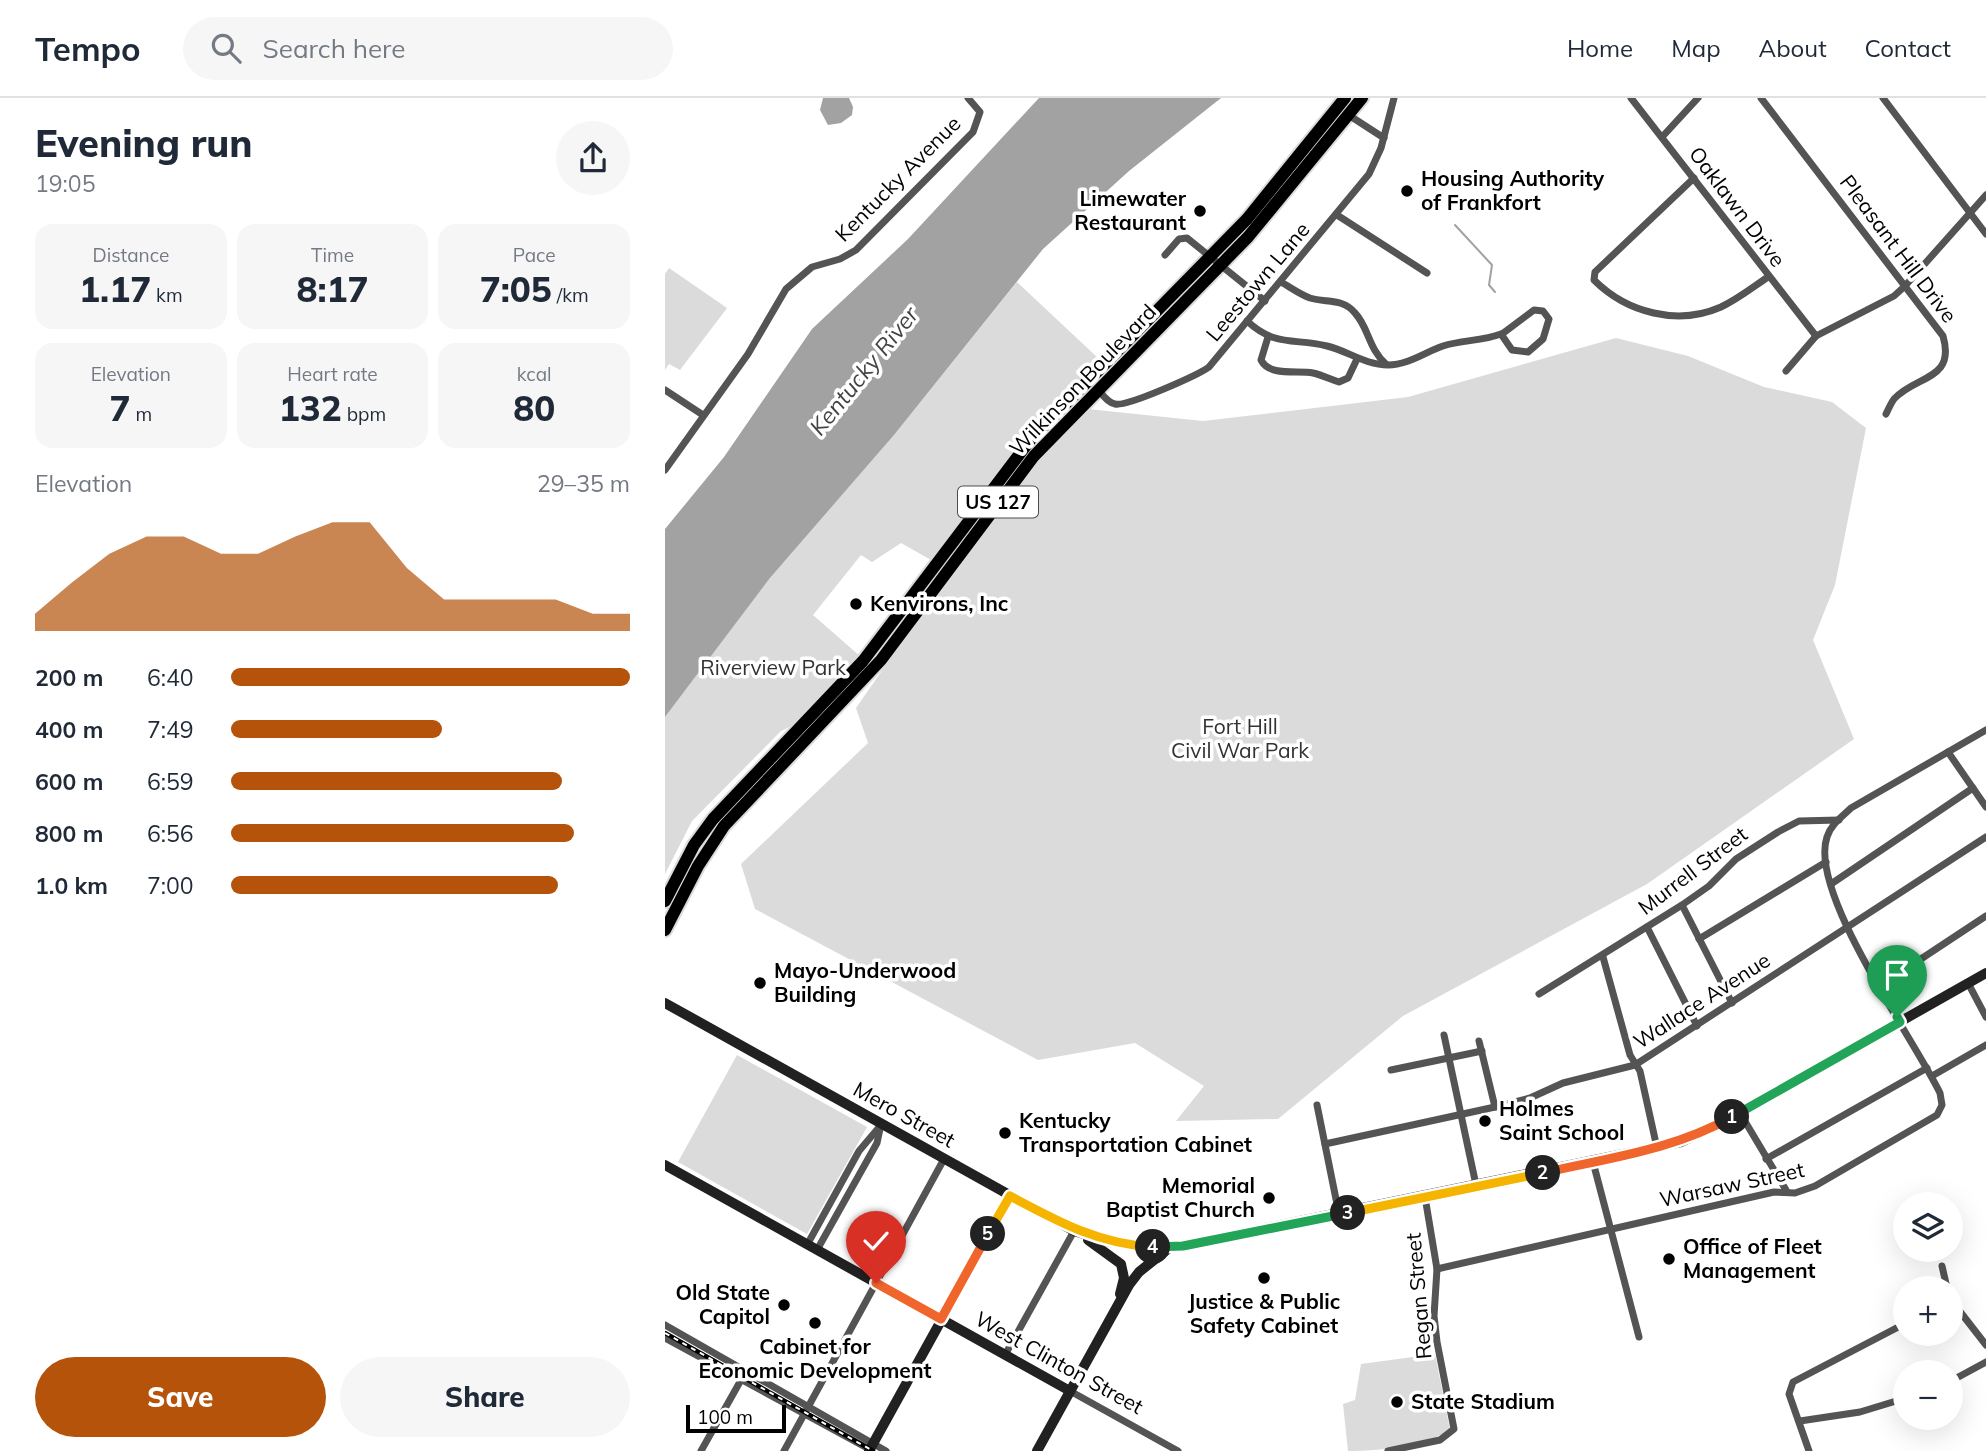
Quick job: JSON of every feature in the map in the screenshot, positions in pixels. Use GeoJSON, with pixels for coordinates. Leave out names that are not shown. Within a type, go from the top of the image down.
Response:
{"type":"FeatureCollection","features":[{"type":"Feature","properties":{"kind":"highway","name":"Wilkinson Boulevard"},"geometry":{"type":"LineString","coordinates":[[665,901],[686,858],[713,819],[857,668],[1013,460],[1089,379],[1211,257],[1344,107],[1362,98]]}},
{"type":"Feature","properties":{"kind":"highway","name":"Wilkinson Boulevard"},"geometry":{"type":"LineString","coordinates":[[665,930],[698,866],[725,826],[875,667],[1021,471],[1097,389],[1222,265],[1292,187],[1344,107]]}},
{"type":"Feature","properties":{"kind":"main road"},"geometry":{"type":"LineString","coordinates":[[1037,1451],[1117,1305],[1139,1272],[1169,1248],[1593,1162],[1694,1137],[1986,972]]}},
{"type":"Feature","properties":{"kind":"main road","name":"Mero Street"},"geometry":{"type":"LineString","coordinates":[[665,1003],[1075,1231],[1130,1246],[1169,1248]]}},
{"type":"Feature","properties":{"kind":"main road","name":"West Clinton Street"},"geometry":{"type":"LineString","coordinates":[[665,1164],[1070,1391]]}},
{"type":"Feature","properties":{"kind":"main road"},"geometry":{"type":"LineString","coordinates":[[872,1448],[1010,1196]]}},
{"type":"Feature","properties":{"kind":"main road"},"geometry":{"type":"LineString","coordinates":[[1075,1231],[1121,1264],[1124,1278],[1117,1305]]}},
{"type":"Feature","properties":{"kind":"street","name":"Kentucky Avenue"},"geometry":{"type":"LineString","coordinates":[[665,470],[760,336],[786,289],[812,267],[840,259],[856,250],[973,132],[980,111],[968,98]]}},
{"type":"Feature","properties":{"kind":"street","name":"Leestown Lane"},"geometry":{"type":"LineString","coordinates":[[1089,379],[1107,400],[1121,404],[1191,377],[1209,366],[1369,174],[1384,138],[1394,98]]}},
{"type":"Feature","properties":{"kind":"street","name":"Oaklawn Drive"},"geometry":{"type":"LineString","coordinates":[[1631,98],[1816,336]]}},
{"type":"Feature","properties":{"kind":"street"},"geometry":{"type":"LineString","coordinates":[[1663,136],[1698,98]]}},
{"type":"Feature","properties":{"kind":"street","name":"Pleasant Hill Drive"},"geometry":{"type":"LineString","coordinates":[[1761,98],[1943,336],[1947,358],[1930,376],[1894,399],[1886,414]]}},
{"type":"Feature","properties":{"kind":"street"},"geometry":{"type":"LineString","coordinates":[[1883,98],[1986,234]]}},
{"type":"Feature","properties":{"kind":"street"},"geometry":{"type":"LineString","coordinates":[[1344,107],[1384,138]]}},
{"type":"Feature","properties":{"kind":"street"},"geometry":{"type":"LineString","coordinates":[[1693,178],[1595,272],[1594,280],[1614,296],[1639,309],[1676,316],[1720,307],[1768,277]]}},
{"type":"Feature","properties":{"kind":"street"},"geometry":{"type":"LineString","coordinates":[[1786,371],[1816,336],[1893,296],[1905,286],[1986,195]]}},
{"type":"Feature","properties":{"kind":"street"},"geometry":{"type":"LineString","coordinates":[[1337,215],[1427,273]]}},
{"type":"Feature","properties":{"kind":"street"},"geometry":{"type":"LineString","coordinates":[[1165,255],[1184,237],[1265,301]]}},
{"type":"Feature","properties":{"kind":"street"},"geometry":{"type":"LineString","coordinates":[[1281,282],[1309,297],[1341,303],[1352,310],[1376,354],[1387,365]]}},
{"type":"Feature","properties":{"kind":"street"},"geometry":{"type":"LineString","coordinates":[[1247,321],[1268,337],[1327,346],[1357,359],[1387,365],[1414,359],[1444,346],[1501,334],[1532,311],[1543,312],[1549,319],[1548,330],[1534,348],[1525,353],[1514,351],[1501,334]]}},
{"type":"Feature","properties":{"kind":"street"},"geometry":{"type":"LineString","coordinates":[[1268,337],[1261,360],[1269,368],[1312,373],[1339,382],[1350,376],[1357,359]]}},
{"type":"Feature","properties":{"kind":"street"},"geometry":{"type":"LineString","coordinates":[[1369,362],[1376,354]]}},
{"type":"Feature","properties":{"kind":"street"},"geometry":{"type":"LineString","coordinates":[[665,390],[703,415]]}},
{"type":"Feature","properties":{"kind":"street"},"geometry":{"type":"LineString","coordinates":[[1699,939],[1826,862],[1826,838],[1851,808],[1986,730]]}},
{"type":"Feature","properties":{"kind":"street"},"geometry":{"type":"LineString","coordinates":[[1948,752],[1986,807]]}},
{"type":"Feature","properties":{"kind":"street"},"geometry":{"type":"LineString","coordinates":[[1831,884],[1973,788]]}},
{"type":"Feature","properties":{"kind":"street","name":"Murrell Street"},"geometry":{"type":"LineString","coordinates":[[1539,994],[1603,957],[1682,905],[1709,886],[1736,859],[1792,824],[1806,820],[1839,820]]}},
{"type":"Feature","properties":{"kind":"street","name":"Wallace Avenue"},"geometry":{"type":"LineString","coordinates":[[1325,1144],[1495,1107],[1530,1098],[1563,1083],[1635,1065],[1986,837]]}},
{"type":"Feature","properties":{"kind":"street","name":"Warsaw Street"},"geometry":{"type":"LineString","coordinates":[[1437,1269],[1786,1190],[1795,1193],[1815,1186],[1937,1115],[1942,1105],[1932,1076],[1848,926],[1831,884],[1826,862]]}},
{"type":"Feature","properties":{"kind":"street"},"geometry":{"type":"LineString","coordinates":[[1682,905],[1732,1003]]}},
{"type":"Feature","properties":{"kind":"street"},"geometry":{"type":"LineString","coordinates":[[1880,986],[1986,916]]}},
{"type":"Feature","properties":{"kind":"street"},"geometry":{"type":"LineString","coordinates":[[1647,927],[1696,1026]]}},
{"type":"Feature","properties":{"kind":"street"},"geometry":{"type":"LineString","coordinates":[[1603,957],[1630,1055],[1640,1071],[1657,1148]]}},
{"type":"Feature","properties":{"kind":"street"},"geometry":{"type":"LineString","coordinates":[[1968,983],[1986,1017]]}},
{"type":"Feature","properties":{"kind":"street"},"geometry":{"type":"LineString","coordinates":[[1444,1035],[1476,1186]]}},
{"type":"Feature","properties":{"kind":"street"},"geometry":{"type":"LineString","coordinates":[[1479,1041],[1495,1107]]}},
{"type":"Feature","properties":{"kind":"street"},"geometry":{"type":"LineString","coordinates":[[1932,1076],[1986,1045]]}},
{"type":"Feature","properties":{"kind":"street"},"geometry":{"type":"LineString","coordinates":[[1391,1070],[1482,1051]]}},
{"type":"Feature","properties":{"kind":"street"},"geometry":{"type":"LineString","coordinates":[[1766,1159],[1927,1068]]}},
{"type":"Feature","properties":{"kind":"street"},"geometry":{"type":"LineString","coordinates":[[1317,1105],[1339,1214]]}},
{"type":"Feature","properties":{"kind":"street"},"geometry":{"type":"LineString","coordinates":[[1740,1113],[1786,1190]]}},
{"type":"Feature","properties":{"kind":"street"},"geometry":{"type":"LineString","coordinates":[[812,1248],[863,1145],[881,1124]]}},
{"type":"Feature","properties":{"kind":"street"},"geometry":{"type":"LineString","coordinates":[[812,1248],[877,1143],[881,1124]]}},
{"type":"Feature","properties":{"kind":"street"},"geometry":{"type":"LineString","coordinates":[[783,1451],[944,1159]]}},
{"type":"Feature","properties":{"kind":"street"},"geometry":{"type":"LineString","coordinates":[[1593,1162],[1639,1337]]}},
{"type":"Feature","properties":{"kind":"street","name":"Regan Street"},"geometry":{"type":"LineString","coordinates":[[1388,1451],[1440,1440],[1451,1434],[1453,1414],[1434,1316],[1437,1269],[1425,1197]]}},
{"type":"Feature","properties":{"kind":"street"},"geometry":{"type":"LineString","coordinates":[[1005,1355],[1075,1231]]}},
{"type":"Feature","properties":{"kind":"street"},"geometry":{"type":"LineString","coordinates":[[1942,1266],[1944,1276]]}},
{"type":"Feature","properties":{"kind":"street"},"geometry":{"type":"LineString","coordinates":[[1963,1315],[1986,1345]]}},
{"type":"Feature","properties":{"kind":"street"},"geometry":{"type":"LineString","coordinates":[[665,1325],[808,1407],[872,1448]]}},
{"type":"Feature","properties":{"kind":"street"},"geometry":{"type":"LineString","coordinates":[[1809,1451],[1789,1394],[1798,1377],[1893,1330]]}},
{"type":"Feature","properties":{"kind":"street"},"geometry":{"type":"LineString","coordinates":[[678,1345],[683,1335]]}},
{"type":"Feature","properties":{"kind":"street"},"geometry":{"type":"LineString","coordinates":[[665,1338],[804,1415],[872,1448],[886,1451]]}},
{"type":"Feature","properties":{"kind":"street"},"geometry":{"type":"LineString","coordinates":[[1963,1374],[1986,1362]]}},
{"type":"Feature","properties":{"kind":"street"},"geometry":{"type":"LineString","coordinates":[[701,1451],[741,1380]]}},
{"type":"Feature","properties":{"kind":"street","name":"West Clinton Street"},"geometry":{"type":"LineString","coordinates":[[1070,1391],[1178,1451]]}},
{"type":"Feature","properties":{"kind":"street"},"geometry":{"type":"LineString","coordinates":[[1800,1421],[1860,1412],[1893,1402]]}},
{"type":"Feature","properties":{"kind":"green space"},"geometry":{"type":"Polygon","coordinates":[[[669,268],[727,308],[680,370],[669,364],[665,370],[665,274],[669,268]]]}},
{"type":"Feature","properties":{"kind":"green space","name":"Riverview Park"},"geometry":{"type":"Polygon","coordinates":[[[1017,282],[1098,358],[931,560],[901,543],[872,562],[861,555],[813,615],[861,657],[800,722],[781,731],[692,821],[665,874],[665,717],[770,578],[894,435],[1017,282]]]}},
{"type":"Feature","properties":{"kind":"green space","name":"Fort Hill Civil War Park"},"geometry":{"type":"Polygon","coordinates":[[[1616,338],[1688,356],[1764,387],[1832,402],[1866,428],[1835,585],[1813,640],[1854,739],[1647,884],[1403,1016],[1278,1119],[1176,1121],[1204,1086],[1135,1043],[1038,1060],[755,909],[741,864],[868,743],[856,708],[1016,478],[1078,408],[1203,421],[1408,397],[1616,338]]]}},
{"type":"Feature","properties":{"kind":"green space"},"geometry":{"type":"Polygon","coordinates":[[[737,1055],[867,1127],[807,1234],[678,1162],[737,1055]]]}},
{"type":"Feature","properties":{"kind":"green space","name":"State Stadium"},"geometry":{"type":"Polygon","coordinates":[[[1435,1354],[1450,1430],[1414,1444],[1387,1449],[1348,1451],[1343,1404],[1355,1400],[1361,1364],[1435,1354]]]}},
{"type":"Feature","properties":{"kind":"water"},"geometry":{"type":"Polygon","coordinates":[[[823,98],[849,98],[853,107],[852,115],[841,123],[828,125],[820,110],[823,98]]]}},
{"type":"Feature","properties":{"kind":"water","name":"Kentucky River"},"geometry":{"type":"Polygon","coordinates":[[[1039,98],[1221,98],[1129,171],[1043,249],[894,435],[770,578],[665,717],[665,529],[724,457],[812,329],[908,239],[1039,98]]]}},
{"type":"Feature","properties":{"kind":"waterway"},"geometry":{"type":"LineString","coordinates":[[1455,225],[1492,265],[1489,285],[1495,292]]}},
{"type":"Feature","properties":{"kind":"railway"},"geometry":{"type":"LineString","coordinates":[[665,1333],[873,1451]]}},
{"type":"Feature","properties":{"kind":"place","name":"Housing Authority of Frankfort"},"geometry":{"type":"Point","coordinates":[1407,191]}},
{"type":"Feature","properties":{"kind":"place","name":"Limewater Restaurant"},"geometry":{"type":"Point","coordinates":[1200,211]}},
{"type":"Feature","properties":{"kind":"place","name":"Kenvirons, Inc"},"geometry":{"type":"Point","coordinates":[856,604]}},
{"type":"Feature","properties":{"kind":"place","name":"Mayo-Underwood Building"},"geometry":{"type":"Point","coordinates":[760,983]}},
{"type":"Feature","properties":{"kind":"place","name":"Holmes Saint School"},"geometry":{"type":"Point","coordinates":[1485,1121]}},
{"type":"Feature","properties":{"kind":"place","name":"Kentucky Transportation Cabinet"},"geometry":{"type":"Point","coordinates":[1005,1133]}},
{"type":"Feature","properties":{"kind":"place","name":"Memorial Baptist Church"},"geometry":{"type":"Point","coordinates":[1269,1198]}},
{"type":"Feature","properties":{"kind":"place","name":"Office of Fleet Management"},"geometry":{"type":"Point","coordinates":[1669,1259]}},
{"type":"Feature","properties":{"kind":"place","name":"Justice & Public Safety Cabinet"},"geometry":{"type":"Point","coordinates":[1264,1278]}},
{"type":"Feature","properties":{"kind":"place","name":"Old State Capitol"},"geometry":{"type":"Point","coordinates":[784,1305]}},
{"type":"Feature","properties":{"kind":"place","name":"Cabinet for Economic Development"},"geometry":{"type":"Point","coordinates":[815,1323]}},
{"type":"Feature","properties":{"kind":"place","name":"State Stadium"},"geometry":{"type":"Point","coordinates":[1397,1402]}},
{"type":"Feature","properties":{"kind":"route"},"geometry":{"type":"LineString","coordinates":[[876,1283],[941,1319],[1010,1196],[1075,1231],[1099,1240],[1130,1246],[1169,1248],[1671,1145],[1705,1132],[1900,1022],[1897,1017]]}}]}
